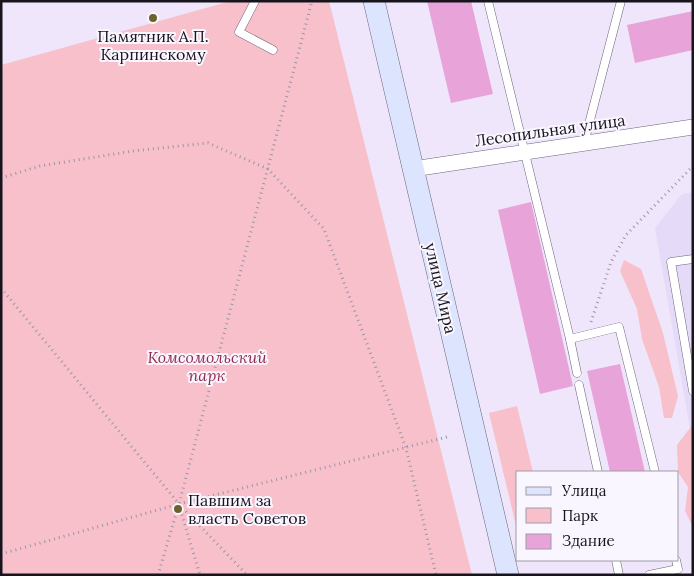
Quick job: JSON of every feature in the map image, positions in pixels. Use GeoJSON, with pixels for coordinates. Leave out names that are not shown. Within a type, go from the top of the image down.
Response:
{"type":"FeatureCollection","features":[{"type":"Feature","properties":{"kind":"main road","name":"улица Мира"},"geometry":{"type":"LineString","coordinates":[[374,1],[508,575]]}},
{"type":"Feature","properties":{"kind":"street","name":"Лесопильная улица"},"geometry":{"type":"LineString","coordinates":[[413,168],[693,127]]}},
{"type":"Feature","properties":{"kind":"lane"},"geometry":{"type":"LineString","coordinates":[[255,1],[239,32],[273,50]]}},
{"type":"Feature","properties":{"kind":"lane"},"geometry":{"type":"LineString","coordinates":[[488,1],[577,374]]}},
{"type":"Feature","properties":{"kind":"lane"},"geometry":{"type":"LineString","coordinates":[[584,143],[621,1]]}},
{"type":"Feature","properties":{"kind":"lane"},"geometry":{"type":"LineString","coordinates":[[693,259],[671,262],[693,391]]}},
{"type":"Feature","properties":{"kind":"lane"},"geometry":{"type":"LineString","coordinates":[[570,339],[619,327],[655,471]]}},
{"type":"Feature","properties":{"kind":"lane"},"geometry":{"type":"LineString","coordinates":[[579,385],[598,471]]}},
{"type":"Feature","properties":{"kind":"lane"},"geometry":{"type":"LineString","coordinates":[[616,561],[619,575]]}},
{"type":"Feature","properties":{"kind":"lane"},"geometry":{"type":"LineString","coordinates":[[649,575],[678,569],[676,561]]}},
{"type":"Feature","properties":{"kind":"path"},"geometry":{"type":"LineString","coordinates":[[158,575],[179,504],[312,1]]}},
{"type":"Feature","properties":{"kind":"path"},"geometry":{"type":"LineString","coordinates":[[1,178],[40,166],[133,151],[208,143],[268,169],[324,229],[406,448],[436,575]]}},
{"type":"Feature","properties":{"kind":"path"},"geometry":{"type":"LineString","coordinates":[[587,335],[611,262],[626,235],[693,166]]}},
{"type":"Feature","properties":{"kind":"path"},"geometry":{"type":"LineString","coordinates":[[1,288],[179,504],[247,575]]}},
{"type":"Feature","properties":{"kind":"path"},"geometry":{"type":"LineString","coordinates":[[1,554],[179,504],[447,437]]}},
{"type":"Feature","properties":{"kind":"path"},"geometry":{"type":"LineString","coordinates":[[179,504],[200,575]]}},
{"type":"Feature","properties":{"kind":"shaded area"},"geometry":{"type":"Polygon","coordinates":[[[693,192],[693,446],[655,228],[682,194],[693,192]]]}},
{"type":"Feature","properties":{"kind":"green space","name":"Комсомольский парк"},"geometry":{"type":"Polygon","coordinates":[[[231,1],[329,1],[472,575],[1,575],[1,65],[231,1]]]}},
{"type":"Feature","properties":{"kind":"green space"},"geometry":{"type":"Polygon","coordinates":[[[624,260],[641,269],[663,333],[678,396],[672,418],[664,418],[659,387],[642,339],[637,309],[620,271],[624,260]]]}},
{"type":"Feature","properties":{"kind":"green space"},"geometry":{"type":"Polygon","coordinates":[[[517,406],[533,471],[516,471],[516,526],[489,413],[517,406]]]}},
{"type":"Feature","properties":{"kind":"green space"},"geometry":{"type":"Polygon","coordinates":[[[693,424],[693,527],[685,511],[688,487],[678,471],[677,445],[693,424]]]}},
{"type":"Feature","properties":{"kind":"building"},"geometry":{"type":"Polygon","coordinates":[[[427,1],[471,1],[493,94],[451,103],[427,1]]]}},
{"type":"Feature","properties":{"kind":"building"},"geometry":{"type":"Polygon","coordinates":[[[693,11],[693,50],[635,63],[627,25],[693,11]]]}},
{"type":"Feature","properties":{"kind":"building"},"geometry":{"type":"Polygon","coordinates":[[[531,202],[573,386],[540,394],[498,210],[531,202]]]}},
{"type":"Feature","properties":{"kind":"building"},"geometry":{"type":"Polygon","coordinates":[[[620,364],[645,471],[610,471],[587,371],[620,364]]]}},
{"type":"Feature","properties":{"kind":"place","name":"Памятник А.П. Карпинскому"},"geometry":{"type":"Point","coordinates":[153,18]}},
{"type":"Feature","properties":{"kind":"place","name":"Павшим за власть Советов"},"geometry":{"type":"Point","coordinates":[178,509]}}]}
